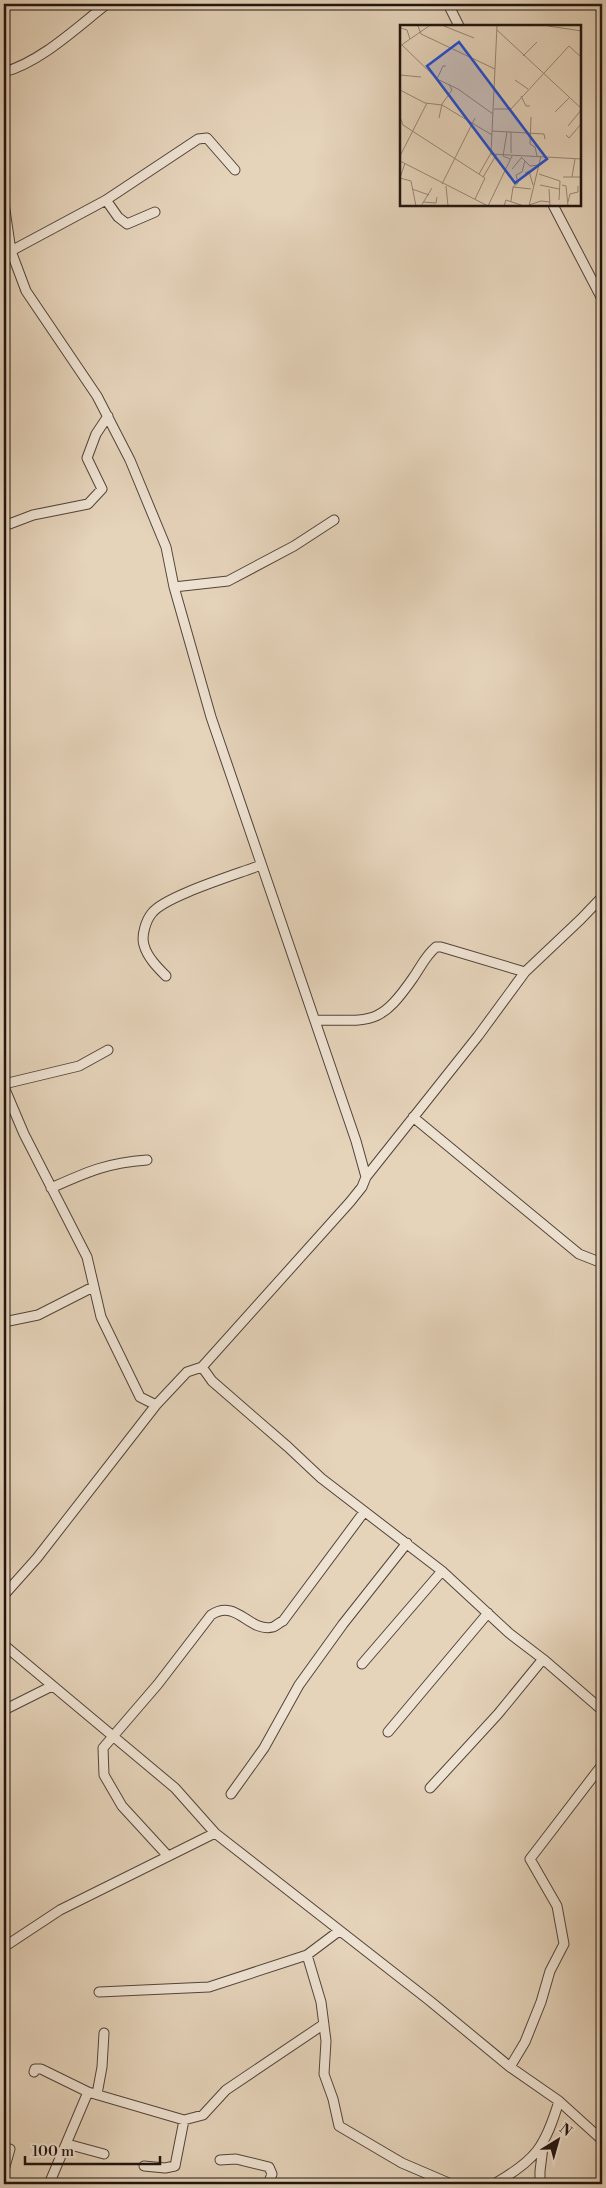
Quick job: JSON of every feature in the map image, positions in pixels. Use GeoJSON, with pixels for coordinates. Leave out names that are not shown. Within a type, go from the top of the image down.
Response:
{"type":"FeatureCollection","features":[{"type":"Feature","properties":{"kind":"street"},"geometry":{"type":"LineString","coordinates":[[4,72],[24,65],[44,52],[107,4]]}},
{"type":"Feature","properties":{"kind":"street"},"geometry":{"type":"LineString","coordinates":[[448,4],[458,25]]}},
{"type":"Feature","properties":{"kind":"street"},"geometry":{"type":"LineString","coordinates":[[11,251],[106,200],[198,140],[207,138],[235,170]]}},
{"type":"Feature","properties":{"kind":"street"},"geometry":{"type":"LineString","coordinates":[[106,200],[118,217],[127,224],[155,212]]}},
{"type":"Feature","properties":{"kind":"street"},"geometry":{"type":"LineString","coordinates":[[4,203],[11,251],[26,291],[97,396],[108,416],[130,460],[166,547],[174,587],[211,717],[356,1141],[366,1177]]}},
{"type":"Feature","properties":{"kind":"street"},"geometry":{"type":"LineString","coordinates":[[554,206],[602,299]]}},
{"type":"Feature","properties":{"kind":"street"},"geometry":{"type":"LineString","coordinates":[[4,526],[34,515],[88,504],[102,489],[87,458],[96,434],[108,416]]}},
{"type":"Feature","properties":{"kind":"street"},"geometry":{"type":"LineString","coordinates":[[174,587],[228,581],[294,546],[334,520]]}},
{"type":"Feature","properties":{"kind":"street"},"geometry":{"type":"LineString","coordinates":[[166,976],[153,962],[144,945],[145,927],[152,913],[166,901],[261,865]]}},
{"type":"Feature","properties":{"kind":"street"},"geometry":{"type":"LineString","coordinates":[[4,1595],[36,1558],[156,1405],[187,1372],[202,1367],[350,1202],[362,1187],[366,1177],[478,1036],[525,972],[602,897]]}},
{"type":"Feature","properties":{"kind":"street"},"geometry":{"type":"LineString","coordinates":[[315,1020],[365,1020],[386,1012],[399,999],[436,947],[441,946],[525,972]]}},
{"type":"Feature","properties":{"kind":"street"},"geometry":{"type":"LineString","coordinates":[[108,1050],[80,1066],[4,1086],[24,1134],[87,1258],[101,1317],[140,1397],[156,1405]]}},
{"type":"Feature","properties":{"kind":"street"},"geometry":{"type":"LineString","coordinates":[[413,1117],[579,1254],[602,1263]]}},
{"type":"Feature","properties":{"kind":"street"},"geometry":{"type":"LineString","coordinates":[[51,1188],[92,1169],[110,1164],[147,1160]]}},
{"type":"Feature","properties":{"kind":"street"},"geometry":{"type":"LineString","coordinates":[[4,1322],[38,1315],[93,1287]]}},
{"type":"Feature","properties":{"kind":"street"},"geometry":{"type":"LineString","coordinates":[[202,1367],[212,1381],[321,1478],[442,1571],[509,1633],[543,1659],[602,1710]]}},
{"type":"Feature","properties":{"kind":"street"},"geometry":{"type":"LineString","coordinates":[[167,1855],[122,1806],[104,1775],[103,1748],[107,1741],[113,1737],[158,1684],[211,1615],[219,1610],[232,1611],[258,1626],[272,1627],[283,1621],[364,1512]]}},
{"type":"Feature","properties":{"kind":"street"},"geometry":{"type":"LineString","coordinates":[[231,1794],[264,1748],[299,1685],[342,1624],[407,1543]]}},
{"type":"Feature","properties":{"kind":"street"},"geometry":{"type":"LineString","coordinates":[[362,1664],[442,1571]]}},
{"type":"Feature","properties":{"kind":"street"},"geometry":{"type":"LineString","coordinates":[[388,1732],[488,1614]]}},
{"type":"Feature","properties":{"kind":"street"},"geometry":{"type":"LineString","coordinates":[[4,1645],[174,1788],[215,1833],[475,2036],[510,2067],[558,2101],[602,2140]]}},
{"type":"Feature","properties":{"kind":"street"},"geometry":{"type":"LineString","coordinates":[[430,1788],[498,1714],[543,1659]]}},
{"type":"Feature","properties":{"kind":"street"},"geometry":{"type":"LineString","coordinates":[[4,1710],[52,1686]]}},
{"type":"Feature","properties":{"kind":"street"},"geometry":{"type":"LineString","coordinates":[[510,2067],[525,2042],[541,2002],[550,1971],[564,1944],[557,1906],[530,1859],[602,1765]]}},
{"type":"Feature","properties":{"kind":"street"},"geometry":{"type":"LineString","coordinates":[[4,1947],[60,1910],[167,1855],[215,1833]]}},
{"type":"Feature","properties":{"kind":"street"},"geometry":{"type":"LineString","coordinates":[[99,1992],[209,1986],[307,1955],[339,1930]]}},
{"type":"Feature","properties":{"kind":"street"},"geometry":{"type":"LineString","coordinates":[[307,1955],[321,2002],[326,2041],[324,2074],[333,2099],[339,2126],[402,2163],[451,2184]]}},
{"type":"Feature","properties":{"kind":"street"},"geometry":{"type":"LineString","coordinates":[[34,2072],[35,2069],[41,2068],[92,2093],[184,2120],[203,2115],[226,2090],[324,2024]]}},
{"type":"Feature","properties":{"kind":"street"},"geometry":{"type":"LineString","coordinates":[[49,2184],[92,2093],[102,2067],[104,2033]]}},
{"type":"Feature","properties":{"kind":"street"},"geometry":{"type":"LineString","coordinates":[[540,2184],[544,2142],[558,2101]]}},
{"type":"Feature","properties":{"kind":"street"},"geometry":{"type":"LineString","coordinates":[[144,2166],[165,2168],[176,2166],[184,2120]]}},
{"type":"Feature","properties":{"kind":"street"},"geometry":{"type":"LineString","coordinates":[[494,2184],[514,2173],[531,2160],[544,2142]]}},
{"type":"Feature","properties":{"kind":"street"},"geometry":{"type":"LineString","coordinates":[[67,2144],[104,2154]]}},
{"type":"Feature","properties":{"kind":"street"},"geometry":{"type":"LineString","coordinates":[[4,2170],[10,2149]]}},
{"type":"Feature","properties":{"kind":"street"},"geometry":{"type":"LineString","coordinates":[[220,2160],[236,2159],[269,2167],[272,2174],[268,2184]]}}]}
